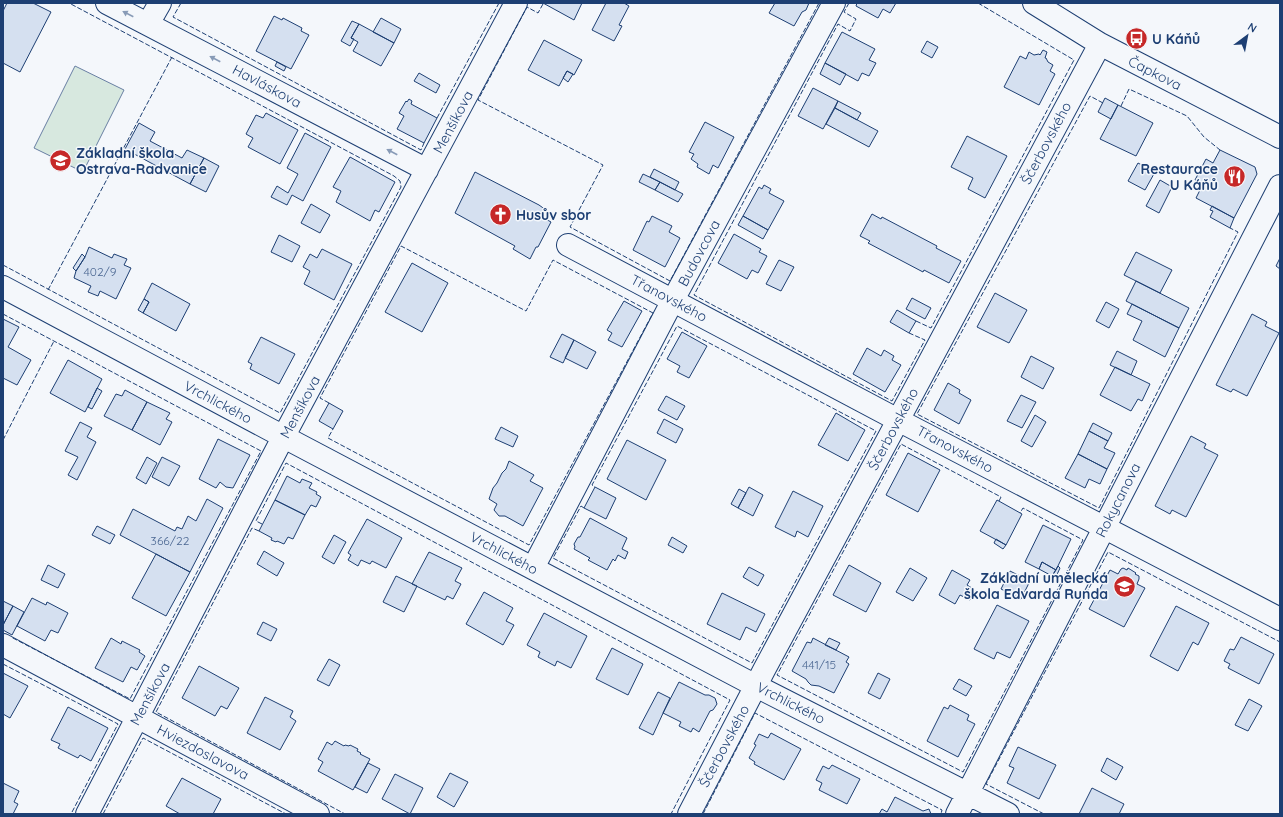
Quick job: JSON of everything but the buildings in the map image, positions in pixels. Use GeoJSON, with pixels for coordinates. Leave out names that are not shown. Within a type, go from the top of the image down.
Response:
{"type":"FeatureCollection","features":[{"type":"Feature","properties":{"kind":"street","name":"Havláskova"},"geometry":{"type":"LineString","coordinates":[[107,3],[427,170]]}},
{"type":"Feature","properties":{"kind":"street"},"geometry":{"type":"LineString","coordinates":[[148,24],[160,3]]}},
{"type":"Feature","properties":{"kind":"street","name":"Menšíkova"},"geometry":{"type":"LineString","coordinates":[[87,814],[284,437],[516,3]]}},
{"type":"Feature","properties":{"kind":"street","name":"Budovcova"},"geometry":{"type":"LineString","coordinates":[[533,568],[673,300],[834,3]]}},
{"type":"Feature","properties":{"kind":"street","name":"Čapkova"},"geometry":{"type":"LineString","coordinates":[[1034,3],[1100,44],[1280,137]]}},
{"type":"Feature","properties":{"kind":"street","name":"Ščerbovského"},"geometry":{"type":"LineString","coordinates":[[689,814],[1100,44]]}},
{"type":"Feature","properties":{"kind":"street","name":"Rokycanova"},"geometry":{"type":"LineString","coordinates":[[957,814],[1280,186]]}},
{"type":"Feature","properties":{"kind":"street","name":"Třanovského"},"geometry":{"type":"LineString","coordinates":[[568,245],[898,420],[1280,619]]}},
{"type":"Feature","properties":{"kind":"street","name":"Vrchlického"},"geometry":{"type":"LineString","coordinates":[[3,287],[756,686],[1008,814]]}},
{"type":"Feature","properties":{"kind":"street","name":"Hviezdoslavova"},"geometry":{"type":"LineString","coordinates":[[3,645],[318,814]]}},
{"type":"Feature","properties":{"kind":"shaded area"},"geometry":{"type":"Polygon","coordinates":[[[75,66],[124,90],[83,172],[34,148],[75,66]]]}},
{"type":"Feature","properties":{"kind":"fence"},"geometry":{"type":"LineString","coordinates":[[3,265],[280,413],[401,187],[400,181],[394,176],[69,3]]}},
{"type":"Feature","properties":{"kind":"fence"},"geometry":{"type":"LineString","coordinates":[[181,3],[173,17],[421,150],[424,143]]}},
{"type":"Feature","properties":{"kind":"fence"},"geometry":{"type":"LineString","coordinates":[[437,118],[499,3]]}},
{"type":"Feature","properties":{"kind":"fence"},"geometry":{"type":"LineString","coordinates":[[543,4],[538,13],[527,7],[478,100],[603,165],[570,227],[670,281],[819,3]]}},
{"type":"Feature","properties":{"kind":"fence"},"geometry":{"type":"LineString","coordinates":[[849,3],[844,12],[856,19],[850,31],[838,24],[694,295],[892,401],[925,340],[909,333]]}},
{"type":"Feature","properties":{"kind":"fence"},"geometry":{"type":"LineString","coordinates":[[916,321],[931,328],[1074,60],[978,3]]}},
{"type":"Feature","properties":{"kind":"fence"},"geometry":{"type":"LineString","coordinates":[[48,290],[172,57]]}},
{"type":"Feature","properties":{"kind":"fence"},"geometry":{"type":"LineString","coordinates":[[1121,106],[1129,89],[1187,116],[1204,137],[1220,150]]}},
{"type":"Feature","properties":{"kind":"fence"},"geometry":{"type":"LineString","coordinates":[[1103,103],[1090,96],[917,414],[1099,508],[1238,232],[1230,228]]}},
{"type":"Feature","properties":{"kind":"fence"},"geometry":{"type":"LineString","coordinates":[[329,403],[320,398],[401,246],[526,311],[553,260],[653,313],[529,545],[328,438],[333,429]]}},
{"type":"Feature","properties":{"kind":"fence"},"geometry":{"type":"LineString","coordinates":[[3,314],[261,451],[130,699],[11,637]]}},
{"type":"Feature","properties":{"kind":"fence"},"geometry":{"type":"LineString","coordinates":[[584,508],[581,506],[553,558],[752,663],[876,431],[677,326],[592,485],[595,487]]}},
{"type":"Feature","properties":{"kind":"fence"},"geometry":{"type":"LineString","coordinates":[[3,440],[54,341]]}},
{"type":"Feature","properties":{"kind":"fence"},"geometry":{"type":"LineString","coordinates":[[999,501],[1001,497],[901,444],[777,675],[963,772],[1083,540],[1023,508],[1020,513]]}},
{"type":"Feature","properties":{"kind":"fence"},"geometry":{"type":"LineString","coordinates":[[262,524],[256,521],[286,463],[730,700],[671,814]]}},
{"type":"Feature","properties":{"kind":"fence"},"geometry":{"type":"LineString","coordinates":[[259,531],[252,528],[156,712],[345,814]]}},
{"type":"Feature","properties":{"kind":"fence"},"geometry":{"type":"LineString","coordinates":[[1044,814],[986,784],[1108,552],[1280,642]]}},
{"type":"Feature","properties":{"kind":"fence"},"geometry":{"type":"LineString","coordinates":[[3,664],[118,724],[71,814]]}},
{"type":"Feature","properties":{"kind":"fence"},"geometry":{"type":"LineString","coordinates":[[703,814],[755,713],[942,810],[941,814]]}},
{"type":"Feature","properties":{"kind":"fence"},"geometry":{"type":"LineString","coordinates":[[103,814],[143,738],[286,814]]}},
{"type":"Feature","properties":{"kind":"place","name":"U Káňů"},"geometry":{"type":"Point","coordinates":[1137,39]}},
{"type":"Feature","properties":{"kind":"place","name":"Základní škola Ostrava-Radvanice"},"geometry":{"type":"Point","coordinates":[60,161]}},
{"type":"Feature","properties":{"kind":"place","name":"Restaurace U Káňů"},"geometry":{"type":"Point","coordinates":[1234,177]}},
{"type":"Feature","properties":{"kind":"place","name":"Husův sbor"},"geometry":{"type":"Point","coordinates":[501,215]}},
{"type":"Feature","properties":{"kind":"place","name":"Základní umělecká škola Edvarda Runda"},"geometry":{"type":"Point","coordinates":[1124,586]}}]}
